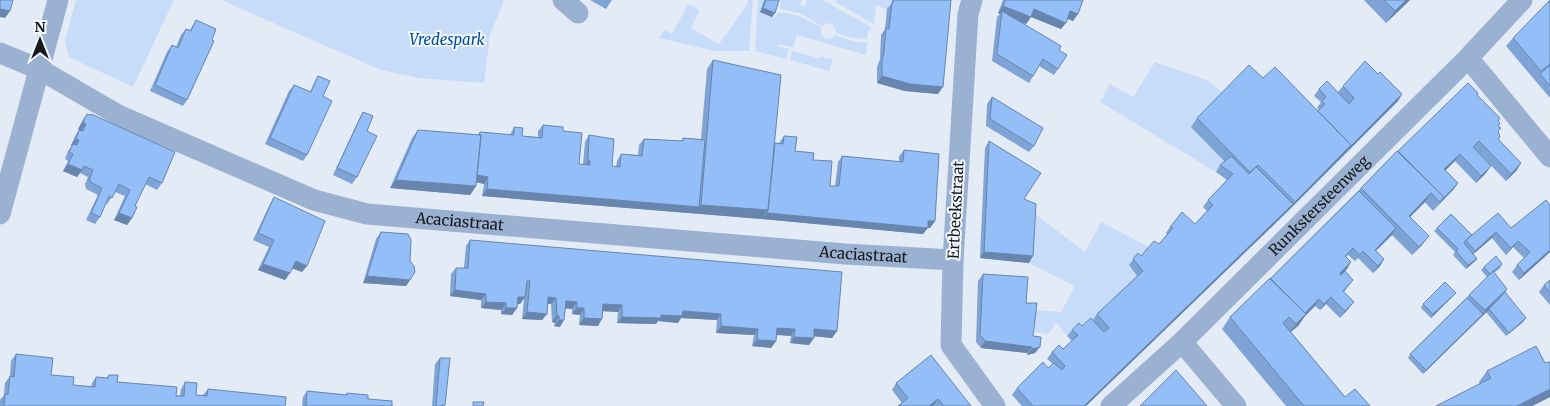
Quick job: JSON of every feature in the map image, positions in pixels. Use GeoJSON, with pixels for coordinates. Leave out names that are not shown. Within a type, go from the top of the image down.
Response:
{"type":"FeatureCollection","features":[{"type":"Feature","properties":{"kind":"street"},"geometry":{"type":"LineString","coordinates":[[0,214],[58,0]]}},
{"type":"Feature","properties":{"kind":"street","name":"Ertbeekstraat"},"geometry":{"type":"LineString","coordinates":[[972,0],[968,14],[953,260],[951,345],[995,406]]}},
{"type":"Feature","properties":{"kind":"street","name":"Runkstersteenweg"},"geometry":{"type":"LineString","coordinates":[[1111,406],[1182,342],[1468,58],[1522,0]]}},
{"type":"Feature","properties":{"kind":"street","name":"Acaciastraat"},"geometry":{"type":"LineString","coordinates":[[0,53],[39,69],[129,120],[314,200],[367,214],[845,254],[953,260]]}},
{"type":"Feature","properties":{"kind":"street"},"geometry":{"type":"LineString","coordinates":[[1468,58],[1550,157]]}},
{"type":"Feature","properties":{"kind":"street"},"geometry":{"type":"LineString","coordinates":[[1182,342],[1236,406]]}},
{"type":"Feature","properties":{"kind":"green space"},"geometry":{"type":"Polygon","coordinates":[[[76,0],[174,0],[133,87],[69,57],[65,42],[76,0]]]}},
{"type":"Feature","properties":{"kind":"green space","name":"Vredespark"},"geometry":{"type":"Polygon","coordinates":[[[221,0],[504,0],[490,35],[484,83],[419,78],[381,70],[221,0]]]}},
{"type":"Feature","properties":{"kind":"green space"},"geometry":{"type":"Polygon","coordinates":[[[748,0],[753,0],[749,51],[715,51],[659,38],[664,30],[672,34],[688,4],[700,10],[691,28],[719,44],[747,5],[748,0]]]}},
{"type":"Feature","properties":{"kind":"green space"},"geometry":{"type":"Polygon","coordinates":[[[758,0],[764,0],[760,11],[775,17],[779,12],[799,16],[821,27],[821,34],[826,39],[833,38],[835,35],[852,41],[867,43],[866,55],[797,35],[793,47],[779,44],[779,47],[789,49],[786,59],[755,51],[758,0]]]}},
{"type":"Feature","properties":{"kind":"green space"},"geometry":{"type":"Polygon","coordinates":[[[775,0],[802,0],[800,5],[804,7],[807,0],[822,0],[871,27],[871,31],[868,31],[867,39],[852,38],[836,33],[835,27],[832,24],[828,23],[822,26],[800,13],[780,9],[781,2],[775,0]]]}},
{"type":"Feature","properties":{"kind":"green space"},"geometry":{"type":"Polygon","coordinates":[[[836,0],[892,0],[888,10],[876,5],[874,24],[835,2],[836,0]]]}},
{"type":"Feature","properties":{"kind":"green space"},"geometry":{"type":"Polygon","coordinates":[[[792,51],[818,58],[822,56],[826,59],[833,58],[829,71],[790,60],[792,51]]]}},
{"type":"Feature","properties":{"kind":"green space"},"geometry":{"type":"Polygon","coordinates":[[[1155,62],[1209,81],[1224,94],[1226,163],[1216,172],[1100,102],[1110,84],[1133,97],[1155,62]]]}},
{"type":"Feature","properties":{"kind":"green space"},"geometry":{"type":"Polygon","coordinates":[[[1031,211],[1085,252],[1101,222],[1149,247],[1133,272],[1138,278],[1092,321],[1067,336],[1056,323],[1048,334],[1030,331],[1032,310],[1061,312],[1075,286],[1029,263],[1031,211]]]}},
{"type":"Feature","properties":{"kind":"building"},"geometry":{"type":"Polygon","coordinates":[[[0,0],[13,0],[10,11],[0,9],[0,0]]]}},
{"type":"Feature","properties":{"kind":"building"},"geometry":{"type":"Polygon","coordinates":[[[766,0],[779,0],[775,13],[763,8],[766,0]]]}},
{"type":"Feature","properties":{"kind":"building"},"geometry":{"type":"Polygon","coordinates":[[[894,0],[951,0],[943,87],[910,84],[882,76],[886,28],[889,29],[894,0]]]}},
{"type":"Feature","properties":{"kind":"building"},"geometry":{"type":"Polygon","coordinates":[[[1005,0],[1083,0],[1078,14],[1070,11],[1066,23],[1034,9],[1031,17],[1003,6],[1005,0]]]}},
{"type":"Feature","properties":{"kind":"building"},"geometry":{"type":"Polygon","coordinates":[[[1384,0],[1406,0],[1395,11],[1384,0]]]}},
{"type":"Feature","properties":{"kind":"building"},"geometry":{"type":"Polygon","coordinates":[[[1550,0],[1550,64],[1541,71],[1513,38],[1550,0]]]}},
{"type":"Feature","properties":{"kind":"building"},"geometry":{"type":"Polygon","coordinates":[[[1002,11],[1061,46],[1059,50],[1067,55],[1058,69],[1043,59],[1033,76],[997,54],[1002,11]]]}},
{"type":"Feature","properties":{"kind":"building"},"geometry":{"type":"Polygon","coordinates":[[[196,20],[216,29],[212,40],[214,41],[187,100],[155,85],[172,45],[178,48],[186,29],[191,31],[196,20]]]}},
{"type":"Feature","properties":{"kind":"building"},"geometry":{"type":"Polygon","coordinates":[[[713,60],[781,75],[768,210],[701,205],[713,60]]]}},
{"type":"Feature","properties":{"kind":"building"},"geometry":{"type":"Polygon","coordinates":[[[1365,61],[1378,74],[1380,72],[1402,94],[1349,148],[1351,145],[1318,111],[1325,104],[1322,101],[1326,97],[1319,89],[1327,81],[1349,104],[1354,98],[1343,86],[1365,61]]]}},
{"type":"Feature","properties":{"kind":"building"},"geometry":{"type":"Polygon","coordinates":[[[1249,65],[1263,78],[1275,67],[1351,145],[1295,202],[1258,165],[1250,172],[1197,118],[1249,65]]]}},
{"type":"Feature","properties":{"kind":"building"},"geometry":{"type":"Polygon","coordinates":[[[1550,65],[1550,86],[1540,74],[1550,65]]]}},
{"type":"Feature","properties":{"kind":"building"},"geometry":{"type":"Polygon","coordinates":[[[318,76],[330,81],[323,96],[332,101],[307,155],[270,138],[294,85],[311,92],[318,76]]]}},
{"type":"Feature","properties":{"kind":"building"},"geometry":{"type":"Polygon","coordinates":[[[1468,83],[1500,118],[1498,126],[1501,128],[1498,131],[1500,137],[1498,139],[1521,163],[1511,174],[1479,141],[1473,147],[1491,166],[1481,176],[1460,154],[1444,169],[1458,183],[1442,200],[1444,197],[1398,151],[1468,83]]]}},
{"type":"Feature","properties":{"kind":"building"},"geometry":{"type":"Polygon","coordinates":[[[992,97],[1043,128],[1034,146],[990,119],[992,97]]]}},
{"type":"Feature","properties":{"kind":"building"},"geometry":{"type":"Polygon","coordinates":[[[363,112],[373,116],[367,131],[377,136],[357,177],[337,168],[363,112]]]}},
{"type":"Feature","properties":{"kind":"building"},"geometry":{"type":"Polygon","coordinates":[[[87,114],[91,114],[175,152],[162,183],[149,177],[135,206],[137,207],[132,218],[119,213],[130,190],[119,184],[112,198],[109,196],[100,217],[91,213],[102,188],[90,182],[93,170],[84,166],[82,170],[68,164],[73,154],[69,152],[73,144],[77,145],[79,140],[76,139],[79,130],[83,131],[86,124],[83,122],[87,114]]]}},
{"type":"Feature","properties":{"kind":"building"},"geometry":{"type":"Polygon","coordinates":[[[543,125],[563,127],[563,131],[582,133],[579,164],[590,165],[590,161],[588,161],[589,135],[614,139],[612,166],[620,167],[621,154],[642,156],[644,139],[683,141],[683,138],[705,140],[699,207],[487,189],[488,177],[477,175],[480,132],[514,135],[514,127],[523,128],[522,136],[542,138],[543,125]]]}},
{"type":"Feature","properties":{"kind":"building"},"geometry":{"type":"Polygon","coordinates":[[[418,130],[481,135],[476,186],[396,180],[418,130]]]}},
{"type":"Feature","properties":{"kind":"building"},"geometry":{"type":"Polygon","coordinates":[[[784,136],[797,137],[795,151],[814,153],[813,160],[832,161],[830,186],[839,186],[842,156],[903,162],[904,150],[939,154],[935,221],[928,221],[928,228],[767,213],[775,143],[783,144],[784,136]]]}},
{"type":"Feature","properties":{"kind":"building"},"geometry":{"type":"Polygon","coordinates":[[[989,141],[1041,173],[1024,199],[1036,204],[1033,256],[984,252],[989,141]]]}},
{"type":"Feature","properties":{"kind":"building"},"geometry":{"type":"Polygon","coordinates":[[[1397,151],[1444,197],[1440,202],[1431,193],[1409,216],[1429,236],[1419,247],[1361,188],[1397,151]]]}},
{"type":"Feature","properties":{"kind":"building"},"geometry":{"type":"Polygon","coordinates":[[[1231,156],[1249,174],[1256,167],[1293,204],[1084,406],[1033,406],[1017,388],[1043,362],[1048,368],[1054,363],[1062,370],[1065,366],[1052,352],[1059,345],[1063,349],[1078,335],[1072,330],[1079,323],[1082,326],[1091,318],[1104,332],[1109,328],[1097,314],[1143,271],[1133,259],[1138,253],[1141,256],[1154,241],[1159,244],[1173,228],[1170,227],[1182,212],[1195,224],[1213,205],[1208,200],[1233,174],[1220,165],[1231,156]]]}},
{"type":"Feature","properties":{"kind":"building"},"geometry":{"type":"Polygon","coordinates":[[[1359,191],[1396,228],[1375,250],[1384,259],[1378,266],[1363,251],[1360,255],[1353,248],[1345,256],[1351,262],[1340,273],[1341,275],[1345,271],[1353,280],[1343,291],[1354,302],[1345,311],[1331,297],[1324,304],[1319,299],[1305,313],[1270,279],[1359,191]]]}},
{"type":"Feature","properties":{"kind":"building"},"geometry":{"type":"Polygon","coordinates":[[[274,197],[325,221],[307,266],[296,261],[290,273],[263,264],[274,240],[258,233],[274,197]]]}},
{"type":"Feature","properties":{"kind":"building"},"geometry":{"type":"Polygon","coordinates":[[[1546,200],[1550,205],[1550,250],[1524,273],[1517,265],[1530,252],[1518,241],[1511,248],[1496,232],[1475,251],[1466,240],[1498,213],[1511,228],[1546,200]]]}},
{"type":"Feature","properties":{"kind":"building"},"geometry":{"type":"Polygon","coordinates":[[[1451,214],[1472,235],[1464,243],[1477,259],[1468,265],[1456,251],[1458,249],[1437,228],[1451,214]]]}},
{"type":"Feature","properties":{"kind":"building"},"geometry":{"type":"Polygon","coordinates":[[[381,232],[408,234],[411,240],[410,261],[414,266],[415,272],[410,280],[367,276],[381,232]]]}},
{"type":"Feature","properties":{"kind":"building"},"geometry":{"type":"Polygon","coordinates":[[[470,240],[842,272],[837,331],[814,329],[814,338],[794,337],[795,329],[777,328],[776,341],[757,340],[758,329],[721,326],[721,314],[683,311],[682,316],[661,315],[661,318],[622,317],[622,305],[603,304],[602,319],[584,318],[584,308],[577,308],[577,302],[566,301],[564,320],[559,320],[556,298],[548,297],[547,314],[527,312],[530,281],[527,281],[525,297],[518,297],[517,308],[506,308],[506,303],[486,302],[486,294],[455,290],[456,268],[468,268],[470,240]]]}},
{"type":"Feature","properties":{"kind":"building"},"geometry":{"type":"Polygon","coordinates":[[[1496,256],[1502,264],[1490,274],[1484,267],[1496,256]]]}},
{"type":"Feature","properties":{"kind":"building"},"geometry":{"type":"Polygon","coordinates":[[[1493,271],[1507,289],[1485,310],[1469,295],[1493,271]]]}},
{"type":"Feature","properties":{"kind":"building"},"geometry":{"type":"Polygon","coordinates":[[[983,274],[1028,277],[1026,303],[1037,303],[1033,336],[1041,337],[1040,347],[1032,349],[1032,347],[985,341],[980,335],[983,274]]]}},
{"type":"Feature","properties":{"kind":"building"},"geometry":{"type":"Polygon","coordinates":[[[1270,278],[1306,314],[1296,324],[1289,317],[1283,323],[1345,397],[1355,389],[1370,406],[1304,406],[1230,317],[1270,278]]]}},
{"type":"Feature","properties":{"kind":"building"},"geometry":{"type":"Polygon","coordinates":[[[1550,280],[1550,293],[1544,285],[1550,280]]]}},
{"type":"Feature","properties":{"kind":"building"},"geometry":{"type":"Polygon","coordinates":[[[1445,282],[1456,293],[1433,314],[1423,304],[1445,282]]]}},
{"type":"Feature","properties":{"kind":"building"},"geometry":{"type":"Polygon","coordinates":[[[1505,292],[1526,318],[1509,333],[1489,309],[1505,292]]]}},
{"type":"Feature","properties":{"kind":"building"},"geometry":{"type":"Polygon","coordinates":[[[1467,298],[1483,314],[1426,370],[1410,354],[1467,298]]]}},
{"type":"Feature","properties":{"kind":"building"},"geometry":{"type":"Polygon","coordinates":[[[1536,346],[1545,363],[1550,362],[1550,389],[1517,406],[1436,406],[1491,378],[1487,371],[1536,346]]]}},
{"type":"Feature","properties":{"kind":"building"},"geometry":{"type":"Polygon","coordinates":[[[16,354],[53,358],[51,375],[74,377],[73,385],[95,387],[96,377],[108,378],[109,375],[118,375],[117,382],[177,387],[176,396],[184,396],[185,382],[197,383],[196,395],[207,396],[208,389],[286,397],[285,406],[4,406],[5,394],[8,394],[10,376],[14,377],[16,354]]]}},
{"type":"Feature","properties":{"kind":"building"},"geometry":{"type":"Polygon","coordinates":[[[931,355],[971,406],[944,406],[938,399],[929,406],[898,406],[908,398],[896,383],[931,355]]]}},
{"type":"Feature","properties":{"kind":"building"},"geometry":{"type":"Polygon","coordinates":[[[440,358],[450,358],[445,405],[436,406],[440,358]]]}},
{"type":"Feature","properties":{"kind":"building"},"geometry":{"type":"Polygon","coordinates":[[[1176,370],[1207,406],[1140,406],[1176,370]]]}},
{"type":"Feature","properties":{"kind":"building"},"geometry":{"type":"Polygon","coordinates":[[[307,391],[368,395],[368,399],[392,401],[392,406],[306,406],[307,391]]]}},
{"type":"Feature","properties":{"kind":"building"},"geometry":{"type":"Polygon","coordinates":[[[473,402],[484,402],[483,406],[473,406],[473,402]]]}}]}
